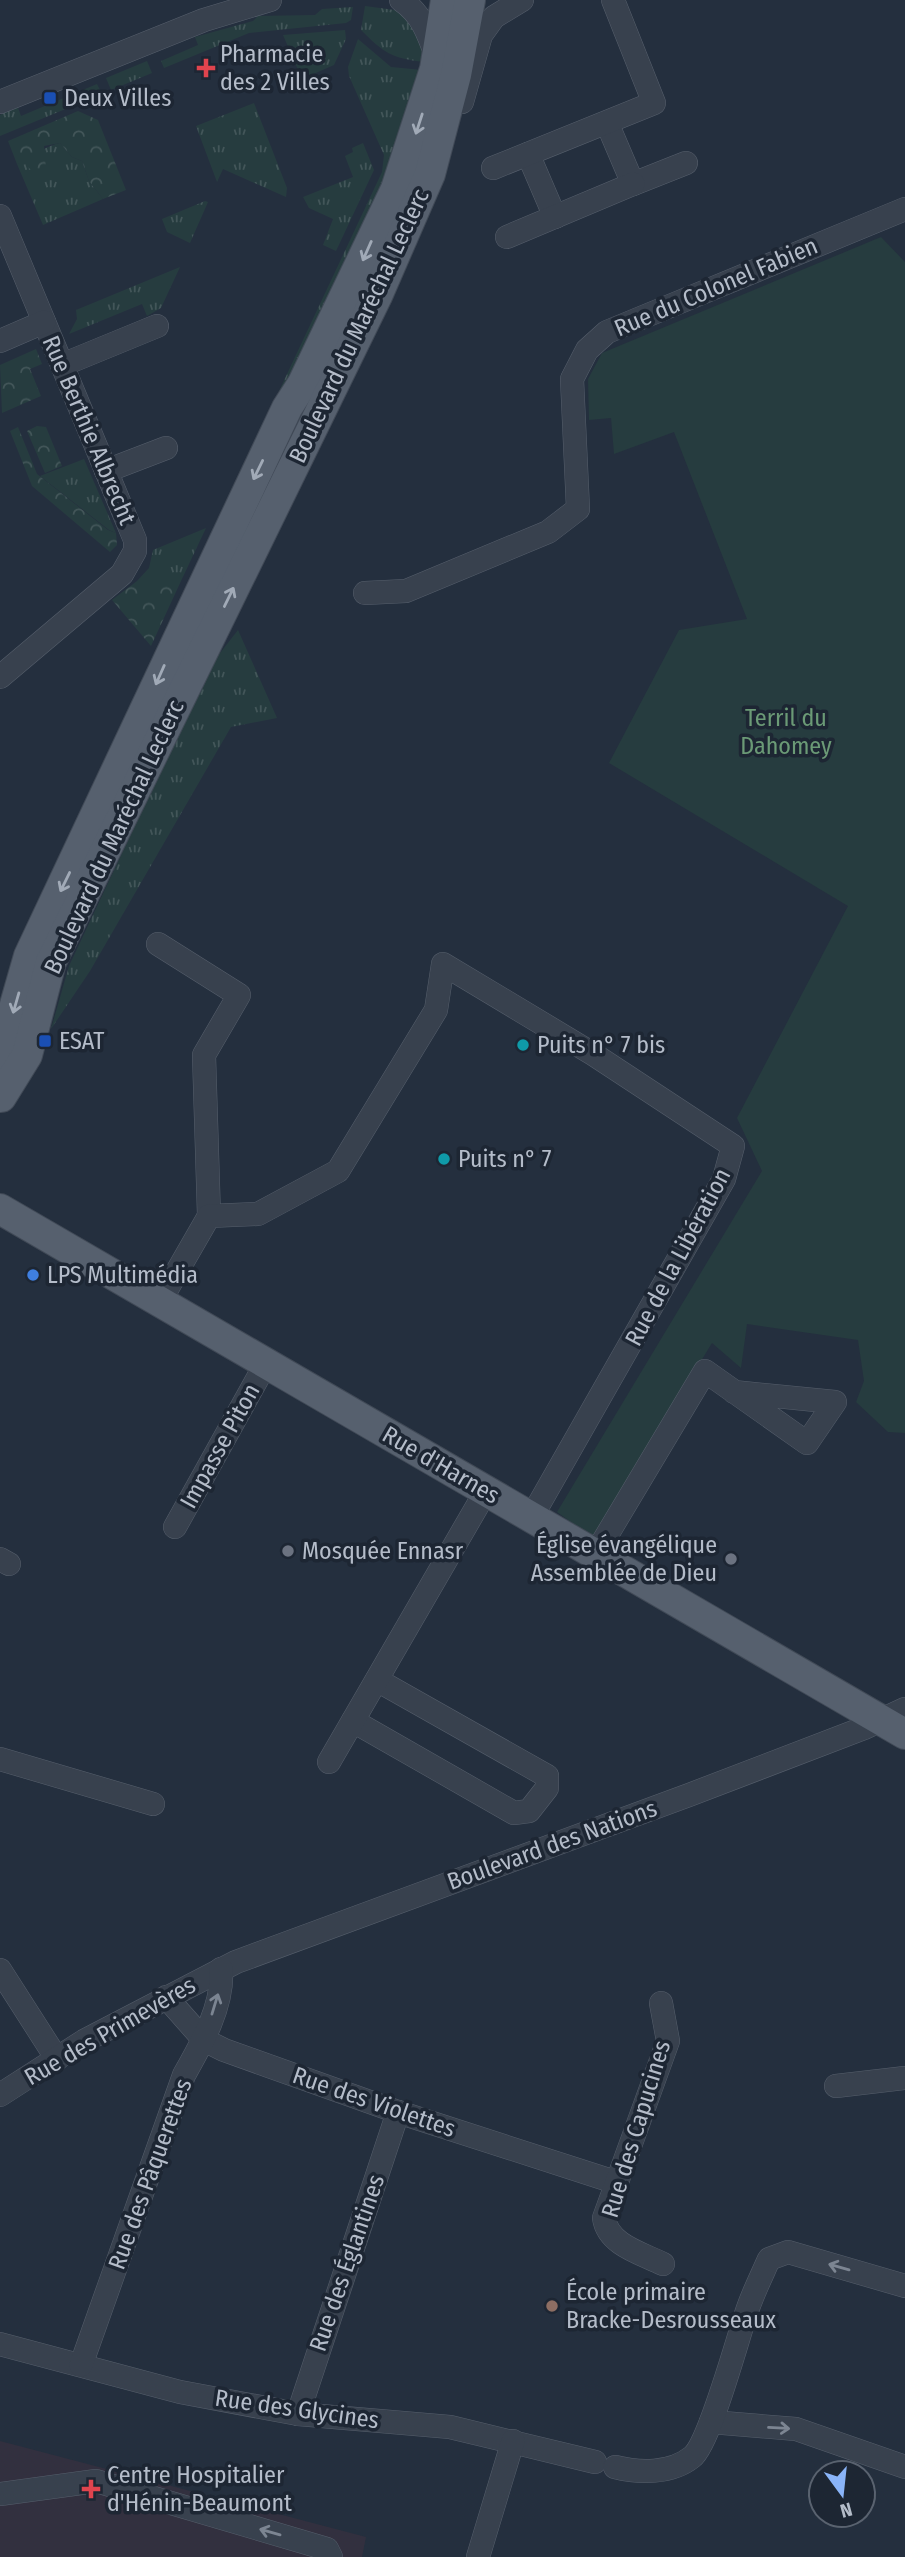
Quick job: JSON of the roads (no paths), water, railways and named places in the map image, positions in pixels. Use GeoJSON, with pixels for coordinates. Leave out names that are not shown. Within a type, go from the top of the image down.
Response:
{"type":"FeatureCollection","features":[{"type":"Feature","properties":{"kind":"main road","name":"Boulevard du Maréchal Leclerc"},"geometry":{"type":"LineString","coordinates":[[1,1099],[2,1050],[29,956],[263,458],[362,263],[416,133],[438,58],[446,0]]}},
{"type":"Feature","properties":{"kind":"main road","name":"Boulevard du Maréchal Leclerc"},"geometry":{"type":"LineString","coordinates":[[1,1099],[27,1055],[51,962],[377,296],[430,174],[445,120],[470,0]]}},
{"type":"Feature","properties":{"kind":"main road","name":"Rue d'Harnes"},"geometry":{"type":"LineString","coordinates":[[0,1209],[595,1555],[898,1721]]}},
{"type":"Feature","properties":{"kind":"street"},"geometry":{"type":"LineString","coordinates":[[401,0],[411,7],[426,28],[438,58]]}},
{"type":"Feature","properties":{"kind":"street"},"geometry":{"type":"LineString","coordinates":[[445,120],[463,100],[481,35],[494,17],[522,0]]}},
{"type":"Feature","properties":{"kind":"street"},"geometry":{"type":"LineString","coordinates":[[493,168],[654,103],[613,0]]}},
{"type":"Feature","properties":{"kind":"street"},"geometry":{"type":"LineString","coordinates":[[0,102],[258,1]]}},
{"type":"Feature","properties":{"kind":"street"},"geometry":{"type":"LineString","coordinates":[[607,122],[633,184]]}},
{"type":"Feature","properties":{"kind":"street"},"geometry":{"type":"LineString","coordinates":[[528,154],[555,217]]}},
{"type":"Feature","properties":{"kind":"street"},"geometry":{"type":"LineString","coordinates":[[507,237],[687,163]]}},
{"type":"Feature","properties":{"kind":"street","name":"Rue du Colonel Fabien"},"geometry":{"type":"LineString","coordinates":[[365,593],[406,591],[548,532],[578,509],[572,379],[587,350],[607,332],[905,209]]}},
{"type":"Feature","properties":{"kind":"street","name":"Rue Berthie Albrecht"},"geometry":{"type":"LineString","coordinates":[[0,216],[135,540],[130,564],[0,677]]}},
{"type":"Feature","properties":{"kind":"street"},"geometry":{"type":"LineString","coordinates":[[0,341],[44,322]]}},
{"type":"Feature","properties":{"kind":"street"},"geometry":{"type":"LineString","coordinates":[[62,365],[157,326]]}},
{"type":"Feature","properties":{"kind":"street"},"geometry":{"type":"LineString","coordinates":[[106,471],[166,448]]}},
{"type":"Feature","properties":{"kind":"street"},"geometry":{"type":"LineString","coordinates":[[158,944],[239,995],[204,1055],[209,1216],[159,1303]]}},
{"type":"Feature","properties":{"kind":"street","name":"Rue de la Libération"},"geometry":{"type":"LineString","coordinates":[[209,1216],[258,1214],[338,1171],[436,1010],[443,964],[593,1054],[733,1146],[724,1179],[531,1518]]}},
{"type":"Feature","properties":{"kind":"street","name":"Impasse Piton"},"geometry":{"type":"LineString","coordinates":[[175,1527],[265,1365]]}},
{"type":"Feature","properties":{"kind":"street"},"geometry":{"type":"LineString","coordinates":[[595,1555],[705,1371],[734,1392]]}},
{"type":"Feature","properties":{"kind":"street"},"geometry":{"type":"LineString","coordinates":[[329,1762],[486,1491]]}},
{"type":"Feature","properties":{"kind":"street"},"geometry":{"type":"LineString","coordinates":[[353,1721],[514,1813],[529,1811],[547,1788],[547,1776],[377,1680]]}},
{"type":"Feature","properties":{"kind":"street","name":"Boulevard des Nations"},"geometry":{"type":"LineString","coordinates":[[221,1969],[898,1721]]}},
{"type":"Feature","properties":{"kind":"street"},"geometry":{"type":"LineString","coordinates":[[0,1759],[153,1804]]}},
{"type":"Feature","properties":{"kind":"street"},"geometry":{"type":"LineString","coordinates":[[204,2039],[222,1982],[221,1969]]}},
{"type":"Feature","properties":{"kind":"street","name":"Rue des Primevères"},"geometry":{"type":"LineString","coordinates":[[0,2095],[57,2059],[221,1969]]}},
{"type":"Feature","properties":{"kind":"street"},"geometry":{"type":"LineString","coordinates":[[0,1970],[57,2059]]}},
{"type":"Feature","properties":{"kind":"street"},"geometry":{"type":"LineString","coordinates":[[166,1997],[204,2039]]}},
{"type":"Feature","properties":{"kind":"street","name":"Rue des Capucines"},"geometry":{"type":"LineString","coordinates":[[661,2003],[668,2041],[604,2218],[606,2230],[614,2239],[663,2264]]}},
{"type":"Feature","properties":{"kind":"street","name":"Rue des Violettes"},"geometry":{"type":"LineString","coordinates":[[204,2039],[224,2050],[398,2112],[615,2182]]}},
{"type":"Feature","properties":{"kind":"street","name":"Rue des Pâquerettes"},"geometry":{"type":"LineString","coordinates":[[81,2365],[184,2075],[204,2039]]}},
{"type":"Feature","properties":{"kind":"street"},"geometry":{"type":"LineString","coordinates":[[836,2086],[905,2078]]}},
{"type":"Feature","properties":{"kind":"street","name":"Rue des Églantines"},"geometry":{"type":"LineString","coordinates":[[298,2414],[398,2112]]}},
{"type":"Feature","properties":{"kind":"street","name":"Rue des Glycines"},"geometry":{"type":"LineString","coordinates":[[0,2344],[180,2392],[298,2414],[450,2427],[605,2465],[641,2471],[669,2468],[694,2456],[711,2423],[748,2308],[769,2259],[788,2252],[905,2286]]}},
{"type":"Feature","properties":{"kind":"street"},"geometry":{"type":"LineString","coordinates":[[711,2423],[796,2429],[905,2467]]}},
{"type":"Feature","properties":{"kind":"street"},"geometry":{"type":"LineString","coordinates":[[478,2557],[513,2441]]}},
{"type":"Feature","properties":{"kind":"street"},"geometry":{"type":"LineString","coordinates":[[0,2494],[96,2481],[327,2549],[331,2557]]}},
{"type":"Feature","properties":{"kind":"place","name":"Pharmacie des 2 Villes"},"geometry":{"type":"Point","coordinates":[206,68]}},
{"type":"Feature","properties":{"kind":"place","name":"Deux Villes"},"geometry":{"type":"Point","coordinates":[50,98]}},
{"type":"Feature","properties":{"kind":"place","name":"ESAT"},"geometry":{"type":"Point","coordinates":[45,1041]}},
{"type":"Feature","properties":{"kind":"place","name":"Puits n° 7 bis"},"geometry":{"type":"Point","coordinates":[523,1045]}},
{"type":"Feature","properties":{"kind":"place","name":"Puits n° 7"},"geometry":{"type":"Point","coordinates":[444,1159]}},
{"type":"Feature","properties":{"kind":"place","name":"LPS Multimédia"},"geometry":{"type":"Point","coordinates":[33,1275]}},
{"type":"Feature","properties":{"kind":"place","name":"Mosquée Ennasr"},"geometry":{"type":"Point","coordinates":[288,1551]}},
{"type":"Feature","properties":{"kind":"place","name":"Église évangélique Assemblée de Dieu"},"geometry":{"type":"Point","coordinates":[731,1559]}},
{"type":"Feature","properties":{"kind":"place","name":"École primaire Bracke-Desrousseaux"},"geometry":{"type":"Point","coordinates":[552,2306]}},
{"type":"Feature","properties":{"kind":"place","name":"Centre Hospitalier d'Hénin-Beaumont"},"geometry":{"type":"Point","coordinates":[91,2489]}},
{"type":"Feature","properties":{"kind":"park label","name":"Terril du Dahomey"},"geometry":{"type":"Point","coordinates":[786,732]}}]}
